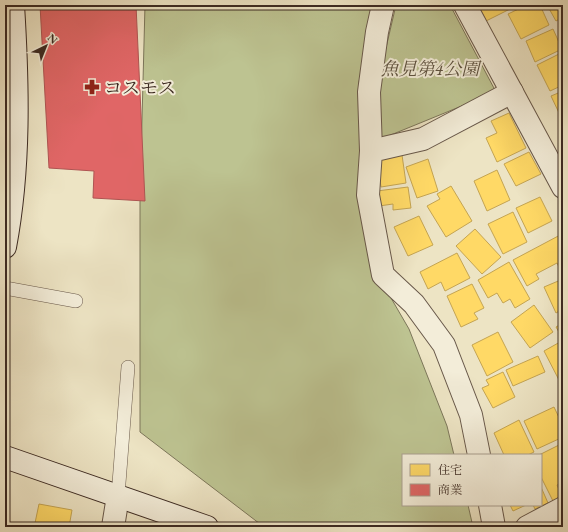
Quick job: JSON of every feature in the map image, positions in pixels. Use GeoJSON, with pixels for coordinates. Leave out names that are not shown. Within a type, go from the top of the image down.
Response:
{"type":"FeatureCollection","features":[{"type":"Feature","properties":{"kind":"street"},"geometry":{"type":"LineString","coordinates":[[5,247],[12,212],[17,121],[13,5]]}},
{"type":"Feature","properties":{"kind":"street"},"geometry":{"type":"LineString","coordinates":[[383,5],[377,32],[369,92],[371,151],[368,195],[383,275],[414,304],[444,345],[471,415],[480,454]]}},
{"type":"Feature","properties":{"kind":"street"},"geometry":{"type":"LineString","coordinates":[[465,5],[563,188]]}},
{"type":"Feature","properties":{"kind":"street"},"geometry":{"type":"LineString","coordinates":[[371,151],[422,139],[512,92]]}},
{"type":"Feature","properties":{"kind":"street"},"geometry":{"type":"LineString","coordinates":[[5,457],[207,527]]}},
{"type":"Feature","properties":{"kind":"street"},"geometry":{"type":"LineString","coordinates":[[113,527],[118,496]]}},
{"type":"Feature","properties":{"kind":"street"},"geometry":{"type":"LineString","coordinates":[[490,506],[494,527]]}},
{"type":"Feature","properties":{"kind":"street"},"geometry":{"type":"LineString","coordinates":[[527,527],[563,508]]}},
{"type":"Feature","properties":{"kind":"lane"},"geometry":{"type":"LineString","coordinates":[[5,288],[76,301]]}},
{"type":"Feature","properties":{"kind":"lane"},"geometry":{"type":"LineString","coordinates":[[118,496],[128,367]]}},
{"type":"Feature","properties":{"kind":"green space"},"geometry":{"type":"Polygon","coordinates":[[[145,5],[376,5],[359,82],[361,196],[397,296],[391,298],[409,329],[447,426],[454,454],[402,454],[402,506],[468,506],[473,527],[264,527],[140,432],[140,196],[145,5]]]}},
{"type":"Feature","properties":{"kind":"green space","name":"魚見第4公園"},"geometry":{"type":"Polygon","coordinates":[[[396,5],[450,5],[496,92],[376,141],[382,65],[396,5]]]}},
{"type":"Feature","properties":{"kind":"building: 住宅"},"geometry":{"type":"Polygon","coordinates":[[[518,5],[486,21],[479,6],[518,5]]]}},
{"type":"Feature","properties":{"kind":"building: 住宅"},"geometry":{"type":"Polygon","coordinates":[[[527,5],[540,5],[549,25],[521,39],[508,14],[527,5]]]}},
{"type":"Feature","properties":{"kind":"building: 住宅"},"geometry":{"type":"Polygon","coordinates":[[[547,5],[563,5],[563,17],[556,21],[547,5]]]}},
{"type":"Feature","properties":{"kind":"building: 住宅"},"geometry":{"type":"Polygon","coordinates":[[[553,29],[562,49],[535,62],[526,41],[553,29]]]}},
{"type":"Feature","properties":{"kind":"building: 住宅"},"geometry":{"type":"Polygon","coordinates":[[[563,52],[563,85],[550,91],[537,65],[563,52]]]}},
{"type":"Feature","properties":{"kind":"building: 住宅"},"geometry":{"type":"Polygon","coordinates":[[[563,91],[563,114],[560,115],[551,96],[563,91]]]}},
{"type":"Feature","properties":{"kind":"building: 住宅"},"geometry":{"type":"Polygon","coordinates":[[[509,113],[526,148],[497,162],[486,138],[497,133],[491,121],[509,113]]]}},
{"type":"Feature","properties":{"kind":"building: 住宅"},"geometry":{"type":"Polygon","coordinates":[[[529,152],[541,174],[516,186],[504,164],[529,152]]]}},
{"type":"Feature","properties":{"kind":"building: 住宅"},"geometry":{"type":"Polygon","coordinates":[[[402,155],[406,183],[381,187],[377,159],[402,155]]]}},
{"type":"Feature","properties":{"kind":"building: 住宅"},"geometry":{"type":"Polygon","coordinates":[[[428,159],[438,191],[417,198],[406,167],[428,159]]]}},
{"type":"Feature","properties":{"kind":"building: 住宅"},"geometry":{"type":"Polygon","coordinates":[[[497,170],[510,200],[487,211],[474,181],[497,170]]]}},
{"type":"Feature","properties":{"kind":"building: 住宅"},"geometry":{"type":"Polygon","coordinates":[[[451,186],[472,221],[446,237],[427,206],[440,199],[437,194],[451,186]]]}},
{"type":"Feature","properties":{"kind":"building: 住宅"},"geometry":{"type":"Polygon","coordinates":[[[408,187],[411,208],[393,210],[393,204],[379,206],[377,191],[408,187]]]}},
{"type":"Feature","properties":{"kind":"building: 住宅"},"geometry":{"type":"Polygon","coordinates":[[[540,197],[552,221],[528,233],[516,208],[540,197]]]}},
{"type":"Feature","properties":{"kind":"building: 住宅"},"geometry":{"type":"Polygon","coordinates":[[[513,212],[527,242],[503,254],[488,224],[513,212]]]}},
{"type":"Feature","properties":{"kind":"building: 住宅"},"geometry":{"type":"Polygon","coordinates":[[[419,216],[433,245],[408,256],[394,227],[419,216]]]}},
{"type":"Feature","properties":{"kind":"building: 住宅"},"geometry":{"type":"Polygon","coordinates":[[[475,229],[501,257],[482,274],[456,246],[475,229]]]}},
{"type":"Feature","properties":{"kind":"building: 住宅"},"geometry":{"type":"Polygon","coordinates":[[[562,234],[563,268],[560,269],[557,263],[536,274],[539,279],[527,286],[513,260],[562,234]]]}},
{"type":"Feature","properties":{"kind":"building: 住宅"},"geometry":{"type":"Polygon","coordinates":[[[457,253],[470,278],[445,291],[441,282],[428,289],[420,272],[457,253]]]}},
{"type":"Feature","properties":{"kind":"building: 住宅"},"geometry":{"type":"Polygon","coordinates":[[[509,262],[530,299],[515,308],[510,299],[503,303],[497,293],[488,298],[478,280],[509,262]]]}},
{"type":"Feature","properties":{"kind":"building: 住宅"},"geometry":{"type":"Polygon","coordinates":[[[563,279],[563,309],[556,313],[544,287],[563,279]]]}},
{"type":"Feature","properties":{"kind":"building: 住宅"},"geometry":{"type":"Polygon","coordinates":[[[472,284],[484,308],[474,313],[478,319],[461,327],[447,296],[472,284]]]}},
{"type":"Feature","properties":{"kind":"building: 住宅"},"geometry":{"type":"Polygon","coordinates":[[[534,305],[553,332],[530,348],[511,322],[534,305]]]}},
{"type":"Feature","properties":{"kind":"building: 住宅"},"geometry":{"type":"Polygon","coordinates":[[[563,323],[563,339],[556,327],[563,323]]]}},
{"type":"Feature","properties":{"kind":"building: 住宅"},"geometry":{"type":"Polygon","coordinates":[[[498,332],[513,362],[487,376],[472,345],[498,332]]]}},
{"type":"Feature","properties":{"kind":"building: 住宅"},"geometry":{"type":"Polygon","coordinates":[[[560,342],[563,347],[563,378],[559,380],[544,351],[560,342]]]}},
{"type":"Feature","properties":{"kind":"building: 住宅"},"geometry":{"type":"Polygon","coordinates":[[[538,356],[545,372],[513,386],[506,370],[538,356]]]}},
{"type":"Feature","properties":{"kind":"building: 住宅"},"geometry":{"type":"Polygon","coordinates":[[[503,372],[515,397],[493,408],[482,388],[489,385],[486,380],[503,372]]]}},
{"type":"Feature","properties":{"kind":"building: 住宅"},"geometry":{"type":"Polygon","coordinates":[[[554,407],[563,426],[563,437],[537,449],[524,421],[554,407]]]}},
{"type":"Feature","properties":{"kind":"building: 住宅"},"geometry":{"type":"Polygon","coordinates":[[[519,420],[534,452],[530,454],[504,454],[494,433],[519,420]]]}},
{"type":"Feature","properties":{"kind":"building: 住宅"},"geometry":{"type":"Polygon","coordinates":[[[563,443],[563,482],[557,485],[563,498],[555,505],[542,479],[541,454],[563,443]]]}},
{"type":"Feature","properties":{"kind":"building: 住宅"},"geometry":{"type":"Polygon","coordinates":[[[542,489],[548,503],[542,506],[542,489]]]}},
{"type":"Feature","properties":{"kind":"building: 住宅"},"geometry":{"type":"Polygon","coordinates":[[[39,504],[72,510],[69,527],[57,527],[35,523],[39,504]]]}},
{"type":"Feature","properties":{"kind":"building: 住宅"},"geometry":{"type":"Polygon","coordinates":[[[510,506],[524,506],[513,511],[510,506]]]}},
{"type":"Feature","properties":{"kind":"building: 住宅"},"geometry":{"type":"Polygon","coordinates":[[[534,506],[542,506],[535,509],[534,506]]]}},
{"type":"Feature","properties":{"kind":"building: 商業","name":"コスモス"},"geometry":{"type":"Polygon","coordinates":[[[40,5],[136,5],[145,201],[93,198],[94,171],[49,168],[40,5]]]}},
{"type":"Feature","properties":{"kind":"place","name":"コスモス"},"geometry":{"type":"Point","coordinates":[92,87]}}]}
